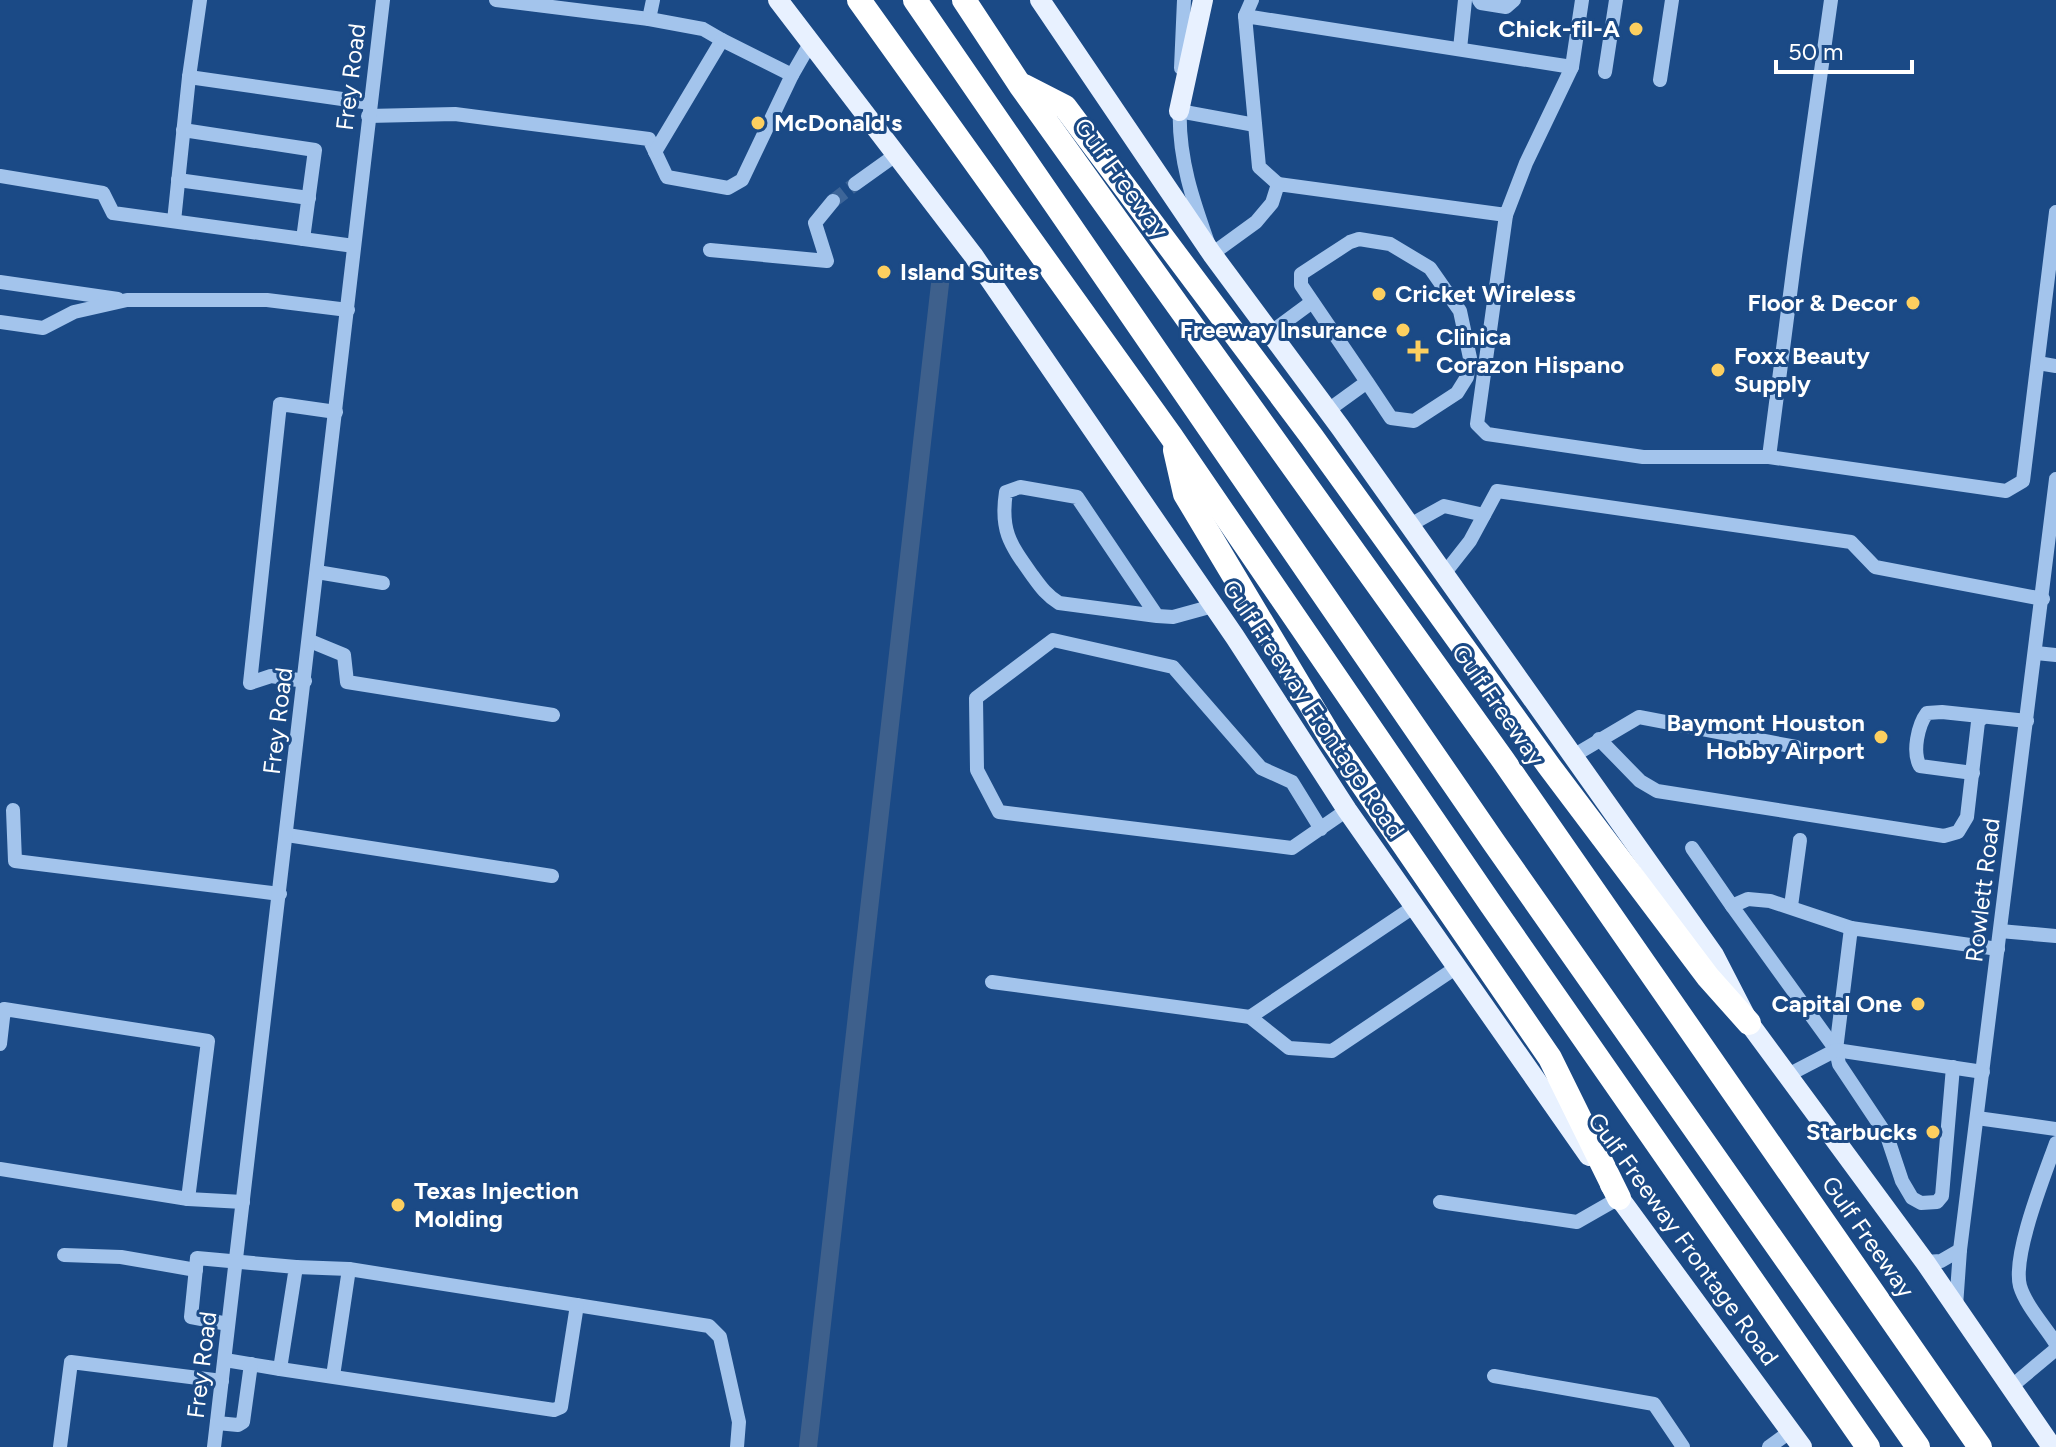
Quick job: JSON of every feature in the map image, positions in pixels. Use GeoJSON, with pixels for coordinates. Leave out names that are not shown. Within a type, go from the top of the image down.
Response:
{"type":"FeatureCollection","features":[{"type":"Feature","properties":{"kind":"highway"},"geometry":{"type":"LineString","coordinates":[[859,0],[1171,436],[1490,903],[1868,1447]]}},
{"type":"Feature","properties":{"kind":"highway"},"geometry":{"type":"LineString","coordinates":[[915,0],[1495,844],[1918,1447]]}},
{"type":"Feature","properties":{"kind":"highway","name":"Gulf Freeway"},"geometry":{"type":"LineString","coordinates":[[964,0],[1020,85],[1503,760],[1980,1447]]}},
{"type":"Feature","properties":{"kind":"highway"},"geometry":{"type":"LineString","coordinates":[[1020,85],[1065,107],[1312,437],[1549,766],[1708,977],[1749,1023]]}},
{"type":"Feature","properties":{"kind":"highway"},"geometry":{"type":"LineString","coordinates":[[1171,436],[1185,494],[1332,740],[1550,1058],[1619,1198]]}},
{"type":"Feature","properties":{"kind":"main road"},"geometry":{"type":"LineString","coordinates":[[1040,0],[1212,254],[1410,525],[1714,955],[1749,1023],[1925,1262],[2052,1447]]}},
{"type":"Feature","properties":{"kind":"main road"},"geometry":{"type":"LineString","coordinates":[[1179,111],[1203,0]]}},
{"type":"Feature","properties":{"kind":"main road","name":"Gulf Freeway Frontage Road"},"geometry":{"type":"LineString","coordinates":[[782,4],[973,255],[1213,606],[1347,810],[1619,1198],[1797,1439]]}},
{"type":"Feature","properties":{"kind":"street"},"geometry":{"type":"LineString","coordinates":[[174,221],[200,0]]}},
{"type":"Feature","properties":{"kind":"street","name":"Frey Road"},"geometry":{"type":"LineString","coordinates":[[214,1447],[383,0]]}},
{"type":"Feature","properties":{"kind":"street"},"geometry":{"type":"LineString","coordinates":[[496,0],[649,19],[703,29],[792,75]]}},
{"type":"Feature","properties":{"kind":"street"},"geometry":{"type":"LineString","coordinates":[[649,19],[653,0]]}},
{"type":"Feature","properties":{"kind":"street"},"geometry":{"type":"LineString","coordinates":[[765,0],[782,4]]}},
{"type":"Feature","properties":{"kind":"street"},"geometry":{"type":"LineString","coordinates":[[1184,0],[1180,146],[1187,183],[1212,254],[1256,222],[1272,203],[1278,184]]}},
{"type":"Feature","properties":{"kind":"street"},"geometry":{"type":"LineString","coordinates":[[1250,0],[1245,16],[1259,167],[1278,184],[1506,215]]}},
{"type":"Feature","properties":{"kind":"street"},"geometry":{"type":"LineString","coordinates":[[1479,0],[1481,3],[1506,7],[1514,0]]}},
{"type":"Feature","properties":{"kind":"street"},"geometry":{"type":"LineString","coordinates":[[1582,0],[1572,67],[1526,163],[1506,215],[1477,424],[1487,434],[1643,457],[1769,457],[2006,491],[2023,481],[2056,212]]}},
{"type":"Feature","properties":{"kind":"street"},"geometry":{"type":"LineString","coordinates":[[1605,72],[1616,0]]}},
{"type":"Feature","properties":{"kind":"street"},"geometry":{"type":"LineString","coordinates":[[1660,80],[1672,0]]}},
{"type":"Feature","properties":{"kind":"street"},"geometry":{"type":"LineString","coordinates":[[1769,457],[1831,0]]}},
{"type":"Feature","properties":{"kind":"street"},"geometry":{"type":"LineString","coordinates":[[1460,49],[1465,6]]}},
{"type":"Feature","properties":{"kind":"street"},"geometry":{"type":"LineString","coordinates":[[1245,16],[1572,67]]}},
{"type":"Feature","properties":{"kind":"street"},"geometry":{"type":"LineString","coordinates":[[655,152],[722,40]]}},
{"type":"Feature","properties":{"kind":"street"},"geometry":{"type":"LineString","coordinates":[[189,77],[369,109],[470,116],[649,139],[667,177],[728,188],[742,180],[811,42]]}},
{"type":"Feature","properties":{"kind":"street"},"geometry":{"type":"LineString","coordinates":[[1179,111],[1255,125]]}},
{"type":"Feature","properties":{"kind":"street"},"geometry":{"type":"LineString","coordinates":[[183,130],[315,150],[303,239]]}},
{"type":"Feature","properties":{"kind":"street"},"geometry":{"type":"LineString","coordinates":[[855,184],[897,154]]}},
{"type":"Feature","properties":{"kind":"street"},"geometry":{"type":"LineString","coordinates":[[0,176],[103,193],[113,213],[354,246]]}},
{"type":"Feature","properties":{"kind":"street"},"geometry":{"type":"LineString","coordinates":[[178,180],[309,198]]}},
{"type":"Feature","properties":{"kind":"street"},"geometry":{"type":"LineString","coordinates":[[710,250],[827,261],[815,223],[833,201]]}},
{"type":"Feature","properties":{"kind":"street"},"geometry":{"type":"LineString","coordinates":[[1359,239],[1390,244],[1430,268],[1460,311],[1470,358],[1467,377],[1457,393],[1414,421],[1391,418],[1367,382],[1301,285],[1301,274],[1359,239]]}},
{"type":"Feature","properties":{"kind":"street"},"geometry":{"type":"LineString","coordinates":[[0,282],[127,300],[267,300],[348,310]]}},
{"type":"Feature","properties":{"kind":"street"},"geometry":{"type":"LineString","coordinates":[[0,322],[43,328],[74,312],[127,300]]}},
{"type":"Feature","properties":{"kind":"street"},"geometry":{"type":"LineString","coordinates":[[1270,333],[1312,302]]}},
{"type":"Feature","properties":{"kind":"street"},"geometry":{"type":"LineString","coordinates":[[2038,363],[2056,366]]}},
{"type":"Feature","properties":{"kind":"street"},"geometry":{"type":"LineString","coordinates":[[1327,411],[1367,382]]}},
{"type":"Feature","properties":{"kind":"street"},"geometry":{"type":"LineString","coordinates":[[305,681],[271,676],[250,683],[280,404],[336,412]]}},
{"type":"Feature","properties":{"kind":"street","name":"Rowlett Road"},"geometry":{"type":"LineString","coordinates":[[1956,1306],[1960,1250],[2000,931],[2053,537],[2056,479]]}},
{"type":"Feature","properties":{"kind":"street"},"geometry":{"type":"LineString","coordinates":[[1157,616],[1077,497],[1020,487],[1006,492],[1003,514],[1008,541],[1047,596],[1059,603],[1157,616],[1173,617],[1213,606]]}},
{"type":"Feature","properties":{"kind":"street"},"geometry":{"type":"LineString","coordinates":[[1444,574],[1470,541],[1497,491],[1851,542],[1875,567],[2043,599]]}},
{"type":"Feature","properties":{"kind":"street"},"geometry":{"type":"LineString","coordinates":[[1410,525],[1444,506],[1484,515]]}},
{"type":"Feature","properties":{"kind":"street"},"geometry":{"type":"LineString","coordinates":[[317,572],[383,583]]}},
{"type":"Feature","properties":{"kind":"street"},"geometry":{"type":"LineString","coordinates":[[1321,829],[1292,782],[1261,768],[1173,667],[1053,640],[976,698],[977,770],[999,812],[1292,848],[1321,829],[1347,810]]}},
{"type":"Feature","properties":{"kind":"street"},"geometry":{"type":"LineString","coordinates":[[310,641],[344,655],[347,682],[553,715]]}},
{"type":"Feature","properties":{"kind":"street"},"geometry":{"type":"LineString","coordinates":[[2036,653],[2056,655]]}},
{"type":"Feature","properties":{"kind":"street"},"geometry":{"type":"LineString","coordinates":[[1973,773],[1920,766],[1917,760],[1918,740],[1921,721],[1927,713],[2027,721]]}},
{"type":"Feature","properties":{"kind":"street"},"geometry":{"type":"LineString","coordinates":[[1573,756],[1639,717],[1796,747]]}},
{"type":"Feature","properties":{"kind":"street"},"geometry":{"type":"LineString","coordinates":[[1599,739],[1640,781],[1657,791],[1944,836],[1958,832],[1964,826],[1978,722],[1982,718]]}},
{"type":"Feature","properties":{"kind":"street"},"geometry":{"type":"LineString","coordinates":[[13,810],[15,861],[280,894]]}},
{"type":"Feature","properties":{"kind":"street"},"geometry":{"type":"LineString","coordinates":[[287,835],[552,876]]}},
{"type":"Feature","properties":{"kind":"street"},"geometry":{"type":"LineString","coordinates":[[1791,906],[1800,840]]}},
{"type":"Feature","properties":{"kind":"street"},"geometry":{"type":"LineString","coordinates":[[1692,848],[1836,1050]]}},
{"type":"Feature","properties":{"kind":"street"},"geometry":{"type":"LineString","coordinates":[[1732,906],[1756,899],[1791,906],[1851,928],[1998,949]]}},
{"type":"Feature","properties":{"kind":"street"},"geometry":{"type":"LineString","coordinates":[[1250,1017],[1415,906]]}},
{"type":"Feature","properties":{"kind":"street"},"geometry":{"type":"LineString","coordinates":[[1851,928],[1836,1050],[1839,1064],[1887,1136],[1902,1181],[1912,1198],[1921,1203],[1937,1202],[1942,1196],[1953,1067]]}},
{"type":"Feature","properties":{"kind":"street"},"geometry":{"type":"LineString","coordinates":[[2000,931],[2056,936]]}},
{"type":"Feature","properties":{"kind":"street"},"geometry":{"type":"LineString","coordinates":[[992,982],[1250,1017],[1289,1048],[1332,1051],[1457,967]]}},
{"type":"Feature","properties":{"kind":"street"},"geometry":{"type":"LineString","coordinates":[[0,1044],[4,1009],[208,1041],[188,1199]]}},
{"type":"Feature","properties":{"kind":"street"},"geometry":{"type":"LineString","coordinates":[[1788,1075],[1836,1050],[1983,1072]]}},
{"type":"Feature","properties":{"kind":"street"},"geometry":{"type":"LineString","coordinates":[[1977,1118],[2056,1129]]}},
{"type":"Feature","properties":{"kind":"street"},"geometry":{"type":"LineString","coordinates":[[2012,1386],[2054,1353],[2019,1278],[2030,1217],[2056,1143]]}},
{"type":"Feature","properties":{"kind":"street"},"geometry":{"type":"LineString","coordinates":[[0,1169],[188,1199],[243,1202]]}},
{"type":"Feature","properties":{"kind":"street"},"geometry":{"type":"LineString","coordinates":[[1440,1202],[1577,1222],[1619,1198]]}},
{"type":"Feature","properties":{"kind":"street"},"geometry":{"type":"LineString","coordinates":[[1925,1262],[1941,1261],[1960,1250]]}},
{"type":"Feature","properties":{"kind":"street"},"geometry":{"type":"LineString","coordinates":[[64,1255],[121,1257],[196,1270]]}},
{"type":"Feature","properties":{"kind":"street"},"geometry":{"type":"LineString","coordinates":[[228,1324],[191,1317],[197,1258],[349,1269],[709,1326],[720,1337],[739,1422],[737,1447]]}},
{"type":"Feature","properties":{"kind":"street"},"geometry":{"type":"LineString","coordinates":[[280,1369],[296,1267]]}},
{"type":"Feature","properties":{"kind":"street"},"geometry":{"type":"LineString","coordinates":[[333,1376],[349,1269]]}},
{"type":"Feature","properties":{"kind":"street"},"geometry":{"type":"LineString","coordinates":[[225,1360],[554,1410],[561,1407],[577,1305]]}},
{"type":"Feature","properties":{"kind":"street"},"geometry":{"type":"LineString","coordinates":[[60,1447],[71,1362],[222,1381]]}},
{"type":"Feature","properties":{"kind":"street"},"geometry":{"type":"LineString","coordinates":[[217,1423],[238,1425],[243,1422],[251,1364]]}},
{"type":"Feature","properties":{"kind":"street"},"geometry":{"type":"LineString","coordinates":[[1494,1376],[1654,1404],[1683,1447]]}},
{"type":"Feature","properties":{"kind":"street"},"geometry":{"type":"LineString","coordinates":[[1769,1447],[1797,1439]]}},
{"type":"Feature","properties":{"kind":"waterway"},"geometry":{"type":"LineString","coordinates":[[808,1447],[941,275]]}},
{"type":"Feature","properties":{"kind":"tunnel"},"geometry":{"type":"LineString","coordinates":[[833,201],[855,184]]}},
{"type":"Feature","properties":{"kind":"place","name":"Chick-fil-A"},"geometry":{"type":"Point","coordinates":[1636,29]}},
{"type":"Feature","properties":{"kind":"place","name":"McDonald's"},"geometry":{"type":"Point","coordinates":[758,123]}},
{"type":"Feature","properties":{"kind":"place","name":"Island Suites"},"geometry":{"type":"Point","coordinates":[884,272]}},
{"type":"Feature","properties":{"kind":"place","name":"Cricket Wireless"},"geometry":{"type":"Point","coordinates":[1379,294]}},
{"type":"Feature","properties":{"kind":"place","name":"Floor & Decor"},"geometry":{"type":"Point","coordinates":[1913,303]}},
{"type":"Feature","properties":{"kind":"place","name":"Freeway Insurance"},"geometry":{"type":"Point","coordinates":[1403,330]}},
{"type":"Feature","properties":{"kind":"place","name":"Clinica Corazon Hispano"},"geometry":{"type":"Point","coordinates":[1418,351]}},
{"type":"Feature","properties":{"kind":"place","name":"Foxx Beauty Supply"},"geometry":{"type":"Point","coordinates":[1718,370]}},
{"type":"Feature","properties":{"kind":"place","name":"Baymont Houston Hobby Airport"},"geometry":{"type":"Point","coordinates":[1881,737]}},
{"type":"Feature","properties":{"kind":"place","name":"Capital One"},"geometry":{"type":"Point","coordinates":[1918,1004]}},
{"type":"Feature","properties":{"kind":"place","name":"Starbucks"},"geometry":{"type":"Point","coordinates":[1933,1132]}},
{"type":"Feature","properties":{"kind":"place","name":"Texas Injection Molding"},"geometry":{"type":"Point","coordinates":[398,1205]}}]}
